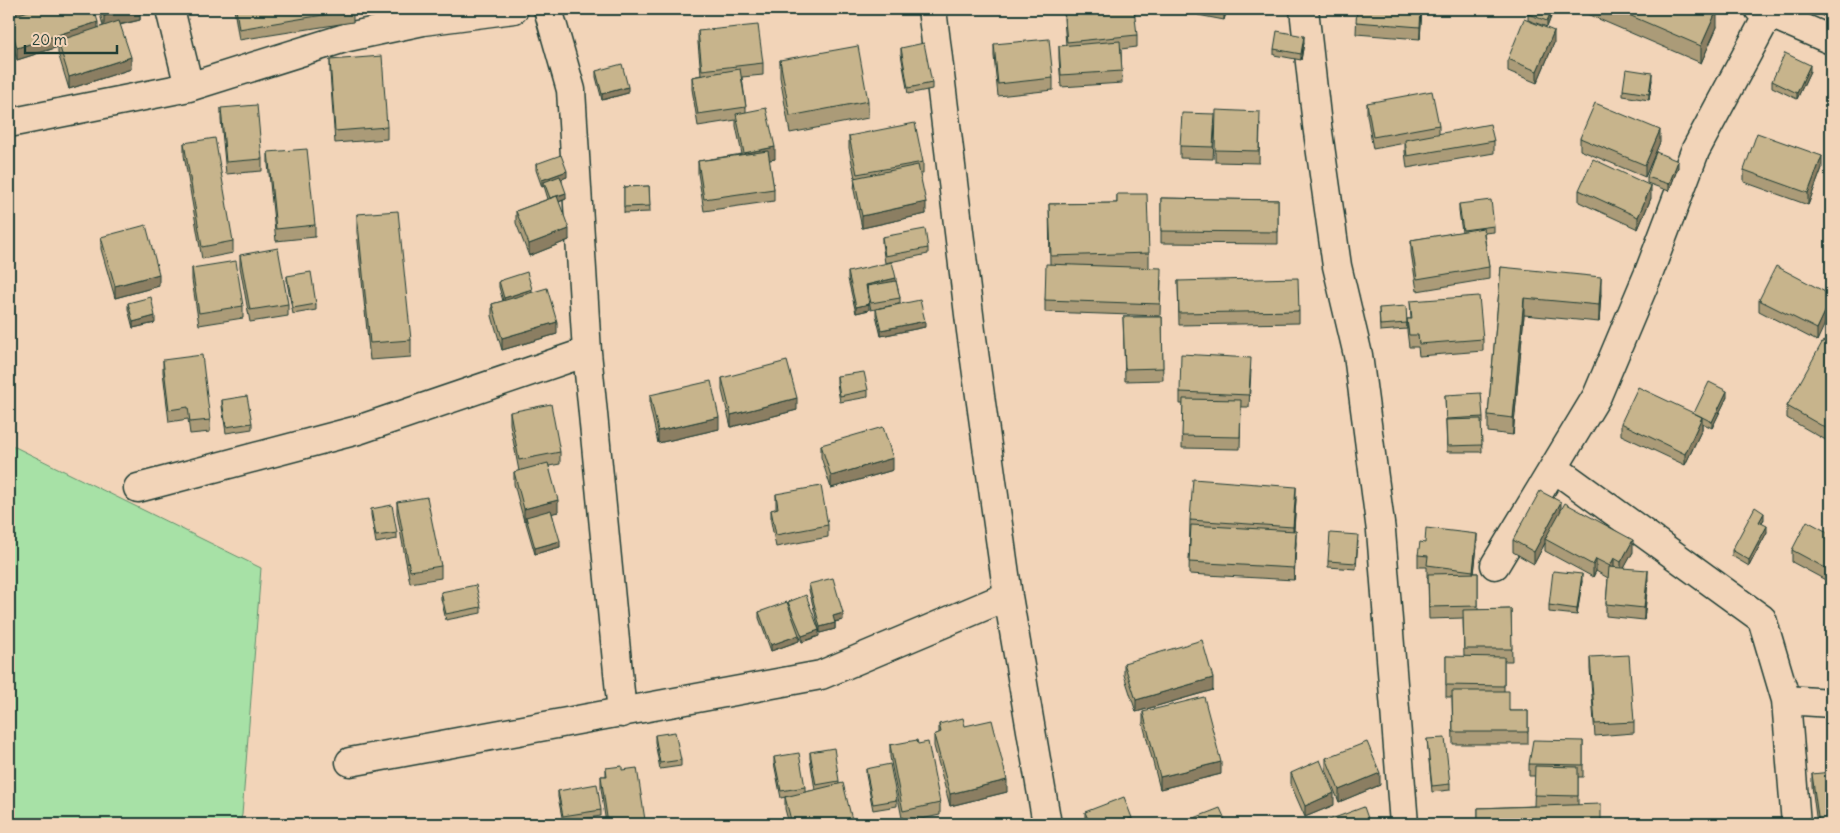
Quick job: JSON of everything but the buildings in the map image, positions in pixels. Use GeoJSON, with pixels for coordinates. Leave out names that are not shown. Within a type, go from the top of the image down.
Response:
{"type":"FeatureCollection","features":[{"type":"Feature","properties":{"kind":"street"},"geometry":{"type":"LineString","coordinates":[[170,9],[189,87]]}},
{"type":"Feature","properties":{"kind":"street"},"geometry":{"type":"LineString","coordinates":[[9,123],[189,87],[348,37],[423,21],[514,9]]}},
{"type":"Feature","properties":{"kind":"street"},"geometry":{"type":"LineString","coordinates":[[548,9],[571,90],[587,352],[622,713]]}},
{"type":"Feature","properties":{"kind":"street"},"geometry":{"type":"LineString","coordinates":[[932,9],[971,331],[1008,596],[1047,824]]}},
{"type":"Feature","properties":{"kind":"street"},"geometry":{"type":"LineString","coordinates":[[1304,9],[1337,266],[1358,355],[1381,531],[1404,824]]}},
{"type":"Feature","properties":{"kind":"street"},"geometry":{"type":"LineString","coordinates":[[1495,565],[1597,396],[1648,275],[1694,151],[1764,11],[1831,40]]}},
{"type":"Feature","properties":{"kind":"street"},"geometry":{"type":"LineString","coordinates":[[138,488],[358,430],[587,352]]}},
{"type":"Feature","properties":{"kind":"street"},"geometry":{"type":"LineString","coordinates":[[1554,468],[1762,620],[1786,700],[1796,824]]}},
{"type":"Feature","properties":{"kind":"street"},"geometry":{"type":"LineString","coordinates":[[350,762],[822,675],[1008,596]]}},
{"type":"Feature","properties":{"kind":"street"},"geometry":{"type":"LineString","coordinates":[[1786,700],[1831,703]]}},
{"type":"Feature","properties":{"kind":"green space"},"geometry":{"type":"Polygon","coordinates":[[[9,444],[261,568],[242,815],[239,824],[9,824],[9,444]]]}}]}
